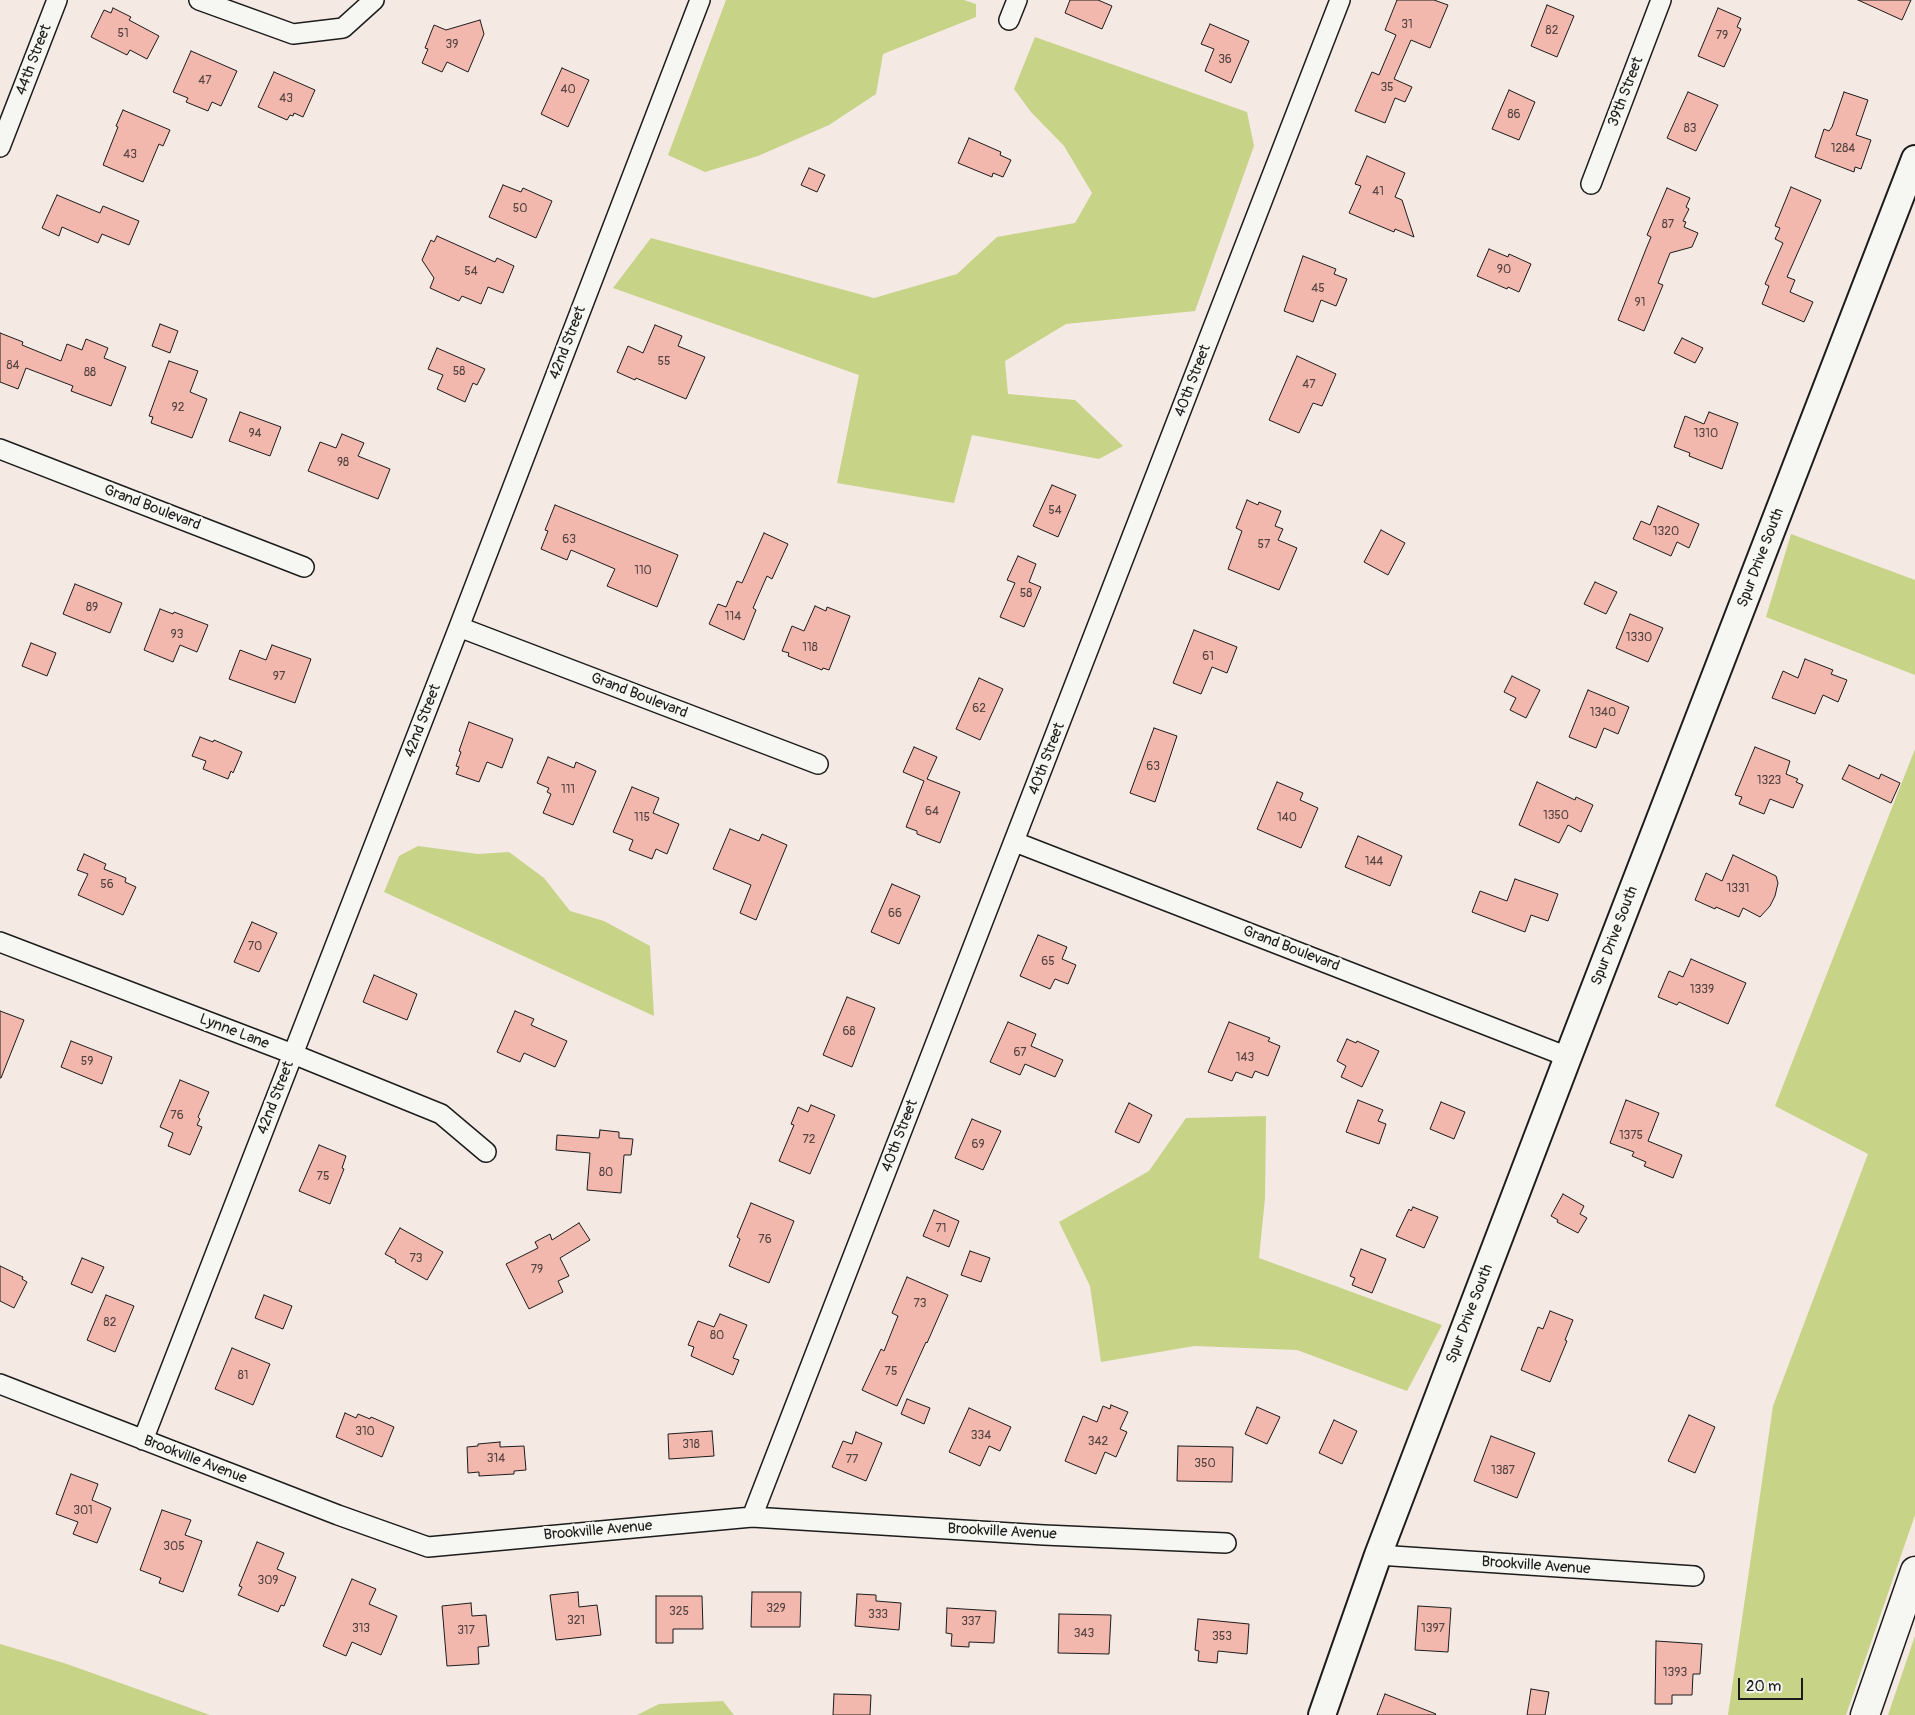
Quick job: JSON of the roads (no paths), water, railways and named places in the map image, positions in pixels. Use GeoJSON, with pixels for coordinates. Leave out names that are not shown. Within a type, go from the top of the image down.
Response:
{"type":"FeatureCollection","features":[{"type":"Feature","properties":{"kind":"highway"},"geometry":{"type":"LineString","coordinates":[[1865,1715],[1915,1571]]}},
{"type":"Feature","properties":{"kind":"street","name":"44th Street"},"geometry":{"type":"LineString","coordinates":[[0,147],[57,0]]}},
{"type":"Feature","properties":{"kind":"street"},"geometry":{"type":"LineString","coordinates":[[199,0],[293,34],[343,28],[374,0]]}},
{"type":"Feature","properties":{"kind":"street","name":"42nd Street"},"geometry":{"type":"LineString","coordinates":[[144,1440],[700,0]]}},
{"type":"Feature","properties":{"kind":"street"},"geometry":{"type":"LineString","coordinates":[[1009,20],[1017,0]]}},
{"type":"Feature","properties":{"kind":"street","name":"40th Street"},"geometry":{"type":"LineString","coordinates":[[752,1517],[1340,0]]}},
{"type":"Feature","properties":{"kind":"street","name":"39th Street"},"geometry":{"type":"LineString","coordinates":[[1591,184],[1661,0]]}},
{"type":"Feature","properties":{"kind":"street","name":"Spur Drive South"},"geometry":{"type":"LineString","coordinates":[[1322,1715],[1378,1555],[1915,159]]}},
{"type":"Feature","properties":{"kind":"street","name":"Grand Boulevard"},"geometry":{"type":"LineString","coordinates":[[0,450],[304,567]]}},
{"type":"Feature","properties":{"kind":"street","name":"Grand Boulevard"},"geometry":{"type":"LineString","coordinates":[[459,627],[818,764]]}},
{"type":"Feature","properties":{"kind":"street","name":"Grand Boulevard"},"geometry":{"type":"LineString","coordinates":[[1015,842],[1568,1057]]}},
{"type":"Feature","properties":{"kind":"street","name":"Lynne Lane"},"geometry":{"type":"LineString","coordinates":[[0,942],[293,1054],[441,1114],[486,1152]]}},
{"type":"Feature","properties":{"kind":"street","name":"Brookville Avenue"},"geometry":{"type":"LineString","coordinates":[[0,1384],[338,1515],[428,1547],[752,1517],[1044,1535],[1226,1543]]}},
{"type":"Feature","properties":{"kind":"street","name":"Brookville Avenue"},"geometry":{"type":"LineString","coordinates":[[1378,1555],[1694,1576]]}}]}
